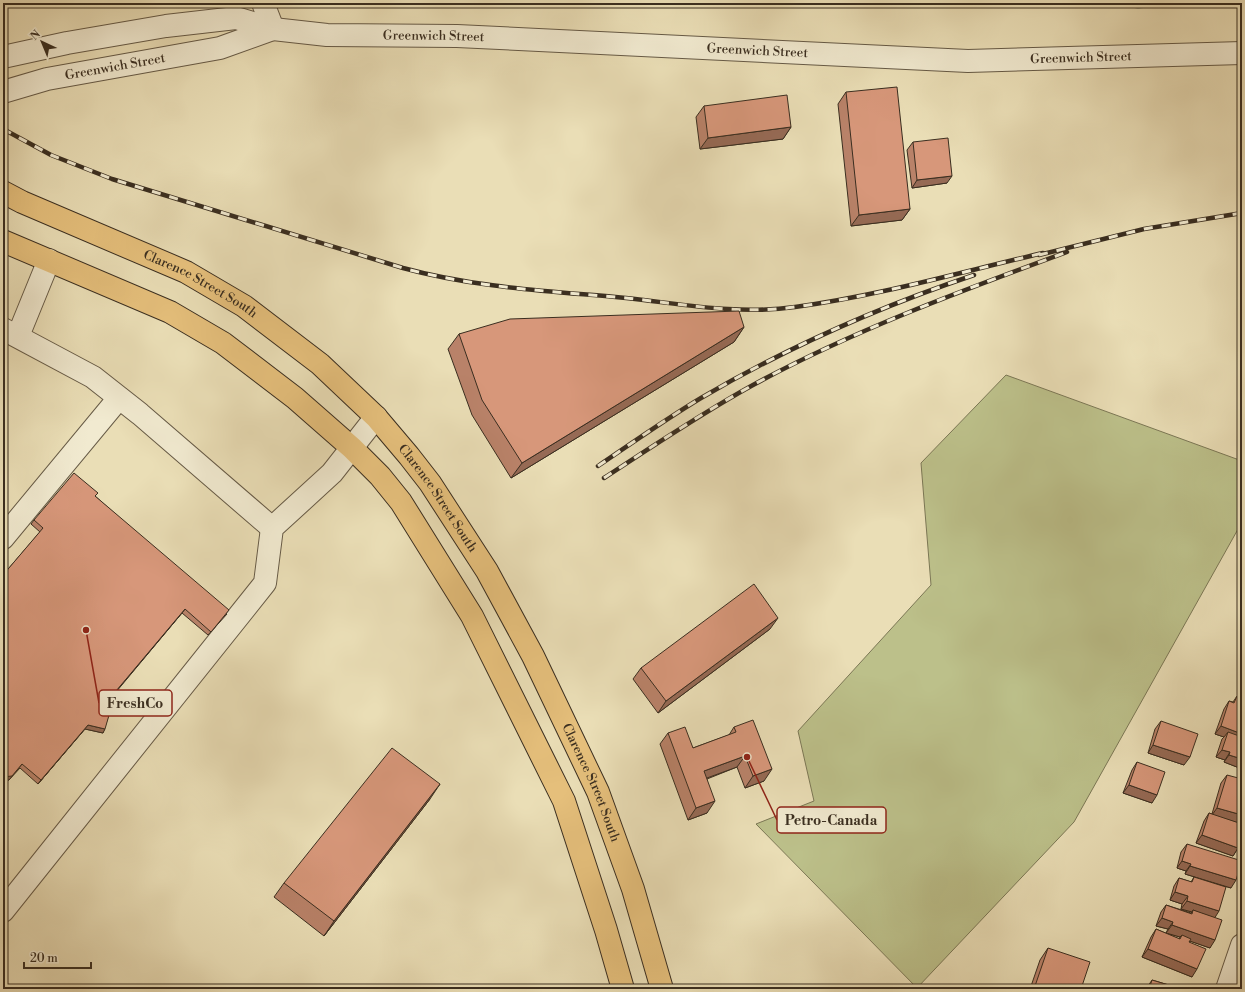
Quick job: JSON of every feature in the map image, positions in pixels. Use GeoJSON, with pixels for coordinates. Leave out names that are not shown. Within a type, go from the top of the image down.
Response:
{"type":"FeatureCollection","features":[{"type":"Feature","properties":{"kind":"main road","name":"Clarence Street South"},"geometry":{"type":"LineString","coordinates":[[3,192],[22,202],[186,272],[237,302],[320,364],[376,417],[409,456],[443,502],[487,571],[533,656],[598,792],[633,889],[662,989]]}},
{"type":"Feature","properties":{"kind":"main road"},"geometry":{"type":"LineString","coordinates":[[3,241],[170,312],[208,334],[295,398],[352,448],[380,476],[401,502],[472,616],[564,801],[606,930],[623,989]]}},
{"type":"Feature","properties":{"kind":"street"},"geometry":{"type":"LineString","coordinates":[[263,3],[273,29]]}},
{"type":"Feature","properties":{"kind":"street","name":"Greenwich Street"},"geometry":{"type":"LineString","coordinates":[[3,57],[67,43],[166,26],[236,18],[273,29],[327,35],[457,36],[968,61],[1242,53]]}},
{"type":"Feature","properties":{"kind":"street","name":"Greenwich Street"},"geometry":{"type":"LineString","coordinates":[[3,92],[47,79],[220,48],[273,29]]}},
{"type":"Feature","properties":{"kind":"street"},"geometry":{"type":"LineString","coordinates":[[49,260],[11,333],[93,377],[272,528]]}},
{"type":"Feature","properties":{"kind":"street"},"geometry":{"type":"LineString","coordinates":[[3,538],[119,398]]}},
{"type":"Feature","properties":{"kind":"street"},"geometry":{"type":"LineString","coordinates":[[3,911],[265,583],[272,528],[332,472],[376,417]]}},
{"type":"Feature","properties":{"kind":"street"},"geometry":{"type":"LineString","coordinates":[[1227,989],[1242,945]]}},
{"type":"Feature","properties":{"kind":"green space"},"geometry":{"type":"Polygon","coordinates":[[[1006,375],[1242,461],[1242,522],[1074,822],[917,988],[756,824],[814,801],[798,731],[931,585],[921,463],[1006,375]]]}},
{"type":"Feature","properties":{"kind":"water"},"geometry":{"type":"Polygon","coordinates":[[[1102,3],[1190,3],[1138,8],[1102,3]]]}},
{"type":"Feature","properties":{"kind":"building"},"geometry":{"type":"Polygon","coordinates":[[[897,87],[910,209],[859,215],[846,92],[897,87]]]}},
{"type":"Feature","properties":{"kind":"building"},"geometry":{"type":"Polygon","coordinates":[[[787,95],[791,127],[708,138],[704,106],[787,95]]]}},
{"type":"Feature","properties":{"kind":"building"},"geometry":{"type":"Polygon","coordinates":[[[948,138],[952,176],[917,180],[913,142],[948,138]]]}},
{"type":"Feature","properties":{"kind":"building"},"geometry":{"type":"Polygon","coordinates":[[[739,311],[744,327],[522,463],[482,400],[459,334],[510,319],[739,311]]]}},
{"type":"Feature","properties":{"kind":"building"},"geometry":{"type":"Polygon","coordinates":[[[74,473],[98,493],[95,496],[229,610],[211,632],[185,609],[116,691],[105,729],[88,725],[41,780],[22,764],[12,776],[3,777],[3,575],[43,528],[34,520],[74,473]]]}},
{"type":"Feature","properties":{"kind":"building"},"geometry":{"type":"Polygon","coordinates":[[[754,584],[778,618],[666,701],[641,668],[754,584]]]}},
{"type":"Feature","properties":{"kind":"building"},"geometry":{"type":"Polygon","coordinates":[[[1237,696],[1242,698],[1242,734],[1221,726],[1229,701],[1234,703],[1237,696]]]}},
{"type":"Feature","properties":{"kind":"building"},"geometry":{"type":"Polygon","coordinates":[[[753,720],[772,769],[753,776],[745,756],[704,771],[715,801],[696,808],[668,733],[685,727],[693,748],[736,732],[734,727],[753,720]]]}},
{"type":"Feature","properties":{"kind":"building"},"geometry":{"type":"Polygon","coordinates":[[[1161,721],[1198,734],[1190,757],[1153,745],[1161,721]]]}},
{"type":"Feature","properties":{"kind":"building"},"geometry":{"type":"Polygon","coordinates":[[[1228,732],[1242,737],[1242,759],[1229,755],[1230,752],[1222,750],[1228,732]]]}},
{"type":"Feature","properties":{"kind":"building"},"geometry":{"type":"Polygon","coordinates":[[[392,748],[440,784],[334,921],[284,883],[392,748]]]}},
{"type":"Feature","properties":{"kind":"building"},"geometry":{"type":"Polygon","coordinates":[[[1137,762],[1165,772],[1157,795],[1129,785],[1137,762]]]}},
{"type":"Feature","properties":{"kind":"building"},"geometry":{"type":"Polygon","coordinates":[[[1227,775],[1242,779],[1242,815],[1217,808],[1227,775]]]}},
{"type":"Feature","properties":{"kind":"building"},"geometry":{"type":"Polygon","coordinates":[[[1209,813],[1242,824],[1242,838],[1238,848],[1202,835],[1209,813]]]}},
{"type":"Feature","properties":{"kind":"building"},"geometry":{"type":"Polygon","coordinates":[[[1187,844],[1242,861],[1236,880],[1190,866],[1191,864],[1182,861],[1187,844]]]}},
{"type":"Feature","properties":{"kind":"building"},"geometry":{"type":"Polygon","coordinates":[[[1194,877],[1226,887],[1219,911],[1187,901],[1188,896],[1175,892],[1179,878],[1192,882],[1194,877]]]}},
{"type":"Feature","properties":{"kind":"building"},"geometry":{"type":"Polygon","coordinates":[[[1166,905],[1192,914],[1193,910],[1222,920],[1215,940],[1172,925],[1173,922],[1162,918],[1166,905]]]}},
{"type":"Feature","properties":{"kind":"building"},"geometry":{"type":"Polygon","coordinates":[[[1156,929],[1180,939],[1182,935],[1191,939],[1189,942],[1206,949],[1197,969],[1148,949],[1156,929]]]}},
{"type":"Feature","properties":{"kind":"building"},"geometry":{"type":"Polygon","coordinates":[[[1048,948],[1090,962],[1081,989],[1034,989],[1048,948]]]}},
{"type":"Feature","properties":{"kind":"building"},"geometry":{"type":"Polygon","coordinates":[[[1152,980],[1182,989],[1149,989],[1152,980]]]}},
{"type":"Feature","properties":{"kind":"railway"},"geometry":{"type":"LineString","coordinates":[[3,129],[51,155],[112,179],[403,268],[430,275],[514,288],[626,298],[710,308],[752,310],[773,309],[857,297],[1043,253]]}},
{"type":"Feature","properties":{"kind":"railway"},"geometry":{"type":"LineString","coordinates":[[1039,255],[1144,229],[1242,213]]}},
{"type":"Feature","properties":{"kind":"railway"},"geometry":{"type":"LineString","coordinates":[[604,478],[715,407],[791,365],[868,329],[907,313],[1067,252]]}},
{"type":"Feature","properties":{"kind":"railway"},"geometry":{"type":"LineString","coordinates":[[598,466],[688,406],[734,379],[767,362],[834,329],[939,287],[974,275]]}},
{"type":"Feature","properties":{"kind":"place","name":"FreshCo"},"geometry":{"type":"Point","coordinates":[86,630]}},
{"type":"Feature","properties":{"kind":"place","name":"Petro-Canada"},"geometry":{"type":"Point","coordinates":[747,757]}}]}
